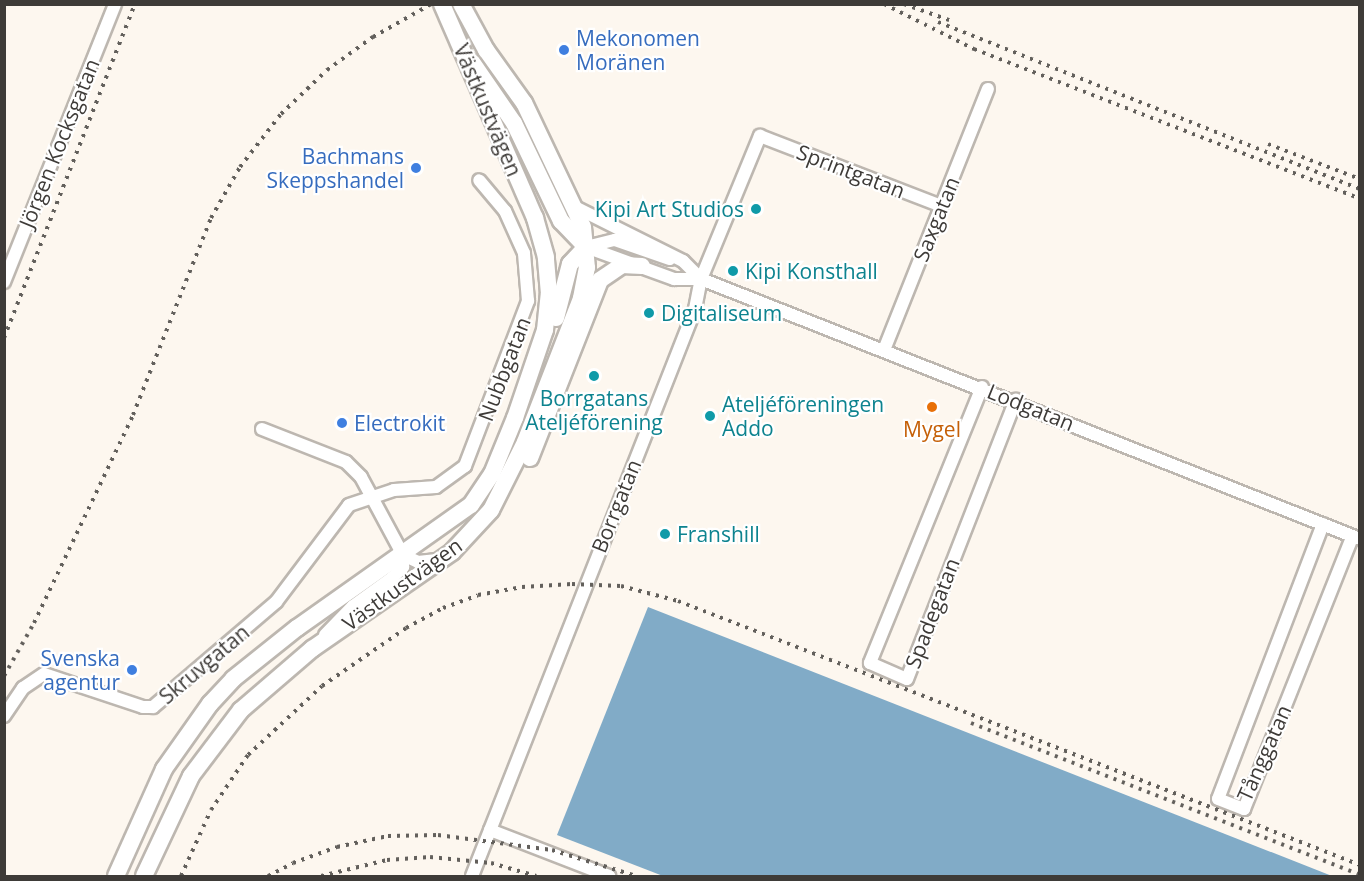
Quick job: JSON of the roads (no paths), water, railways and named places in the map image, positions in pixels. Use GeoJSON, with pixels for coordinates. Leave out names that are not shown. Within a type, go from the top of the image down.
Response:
{"type":"FeatureCollection","features":[{"type":"Feature","properties":{"kind":"main road","name":"Västkustvägen"},"geometry":{"type":"LineString","coordinates":[[442,4],[459,40],[468,70],[535,219],[546,258],[548,312],[525,390]]}},
{"type":"Feature","properties":{"kind":"main road","name":"Västkustvägen"},"geometry":{"type":"LineString","coordinates":[[144,876],[173,809],[210,747],[241,710],[312,649],[437,560],[452,552],[476,528],[509,479],[568,332],[586,279],[586,247],[574,206],[524,103],[472,29],[461,4]]}},
{"type":"Feature","properties":{"kind":"main road"},"geometry":{"type":"LineString","coordinates":[[459,40],[514,123],[561,221],[586,247]]}},
{"type":"Feature","properties":{"kind":"main road","name":"Västkustvägen"},"geometry":{"type":"LineString","coordinates":[[116,876],[164,769],[210,704],[265,652],[454,519],[482,492],[555,320],[570,264],[586,247]]}},
{"type":"Feature","properties":{"kind":"main road"},"geometry":{"type":"LineString","coordinates":[[476,528],[506,498],[532,455],[600,280],[622,265],[642,267]]}},
{"type":"Feature","properties":{"kind":"street","name":"Jörgen Kocksgatan"},"geometry":{"type":"LineString","coordinates":[[4,282],[115,4]]}},
{"type":"Feature","properties":{"kind":"street","name":"Saxgatan"},"geometry":{"type":"LineString","coordinates":[[884,350],[988,89]]}},
{"type":"Feature","properties":{"kind":"street","name":"Sprintgatan"},"geometry":{"type":"LineString","coordinates":[[760,136],[941,206]]}},
{"type":"Feature","properties":{"kind":"street","name":"Borrgatan"},"geometry":{"type":"LineString","coordinates":[[472,876],[695,309],[701,279],[760,136]]}},
{"type":"Feature","properties":{"kind":"street","name":"Nubbgatan"},"geometry":{"type":"LineString","coordinates":[[370,497],[436,487],[465,466],[522,326],[528,288],[524,253],[505,211],[479,180]]}},
{"type":"Feature","properties":{"kind":"street","name":"Lodgatan"},"geometry":{"type":"LineString","coordinates":[[574,206],[683,261],[701,279]]}},
{"type":"Feature","properties":{"kind":"street","name":"Lodgatan"},"geometry":{"type":"LineString","coordinates":[[586,247],[615,240],[683,261]]}},
{"type":"Feature","properties":{"kind":"street","name":"Lodgatan"},"geometry":{"type":"LineString","coordinates":[[586,247],[674,279],[701,279],[1016,400],[1356,538]]}},
{"type":"Feature","properties":{"kind":"street","name":"Spadegatan"},"geometry":{"type":"LineString","coordinates":[[982,387],[870,663],[907,679],[1016,400]]}},
{"type":"Feature","properties":{"kind":"street"},"geometry":{"type":"LineString","coordinates":[[262,429],[346,462],[361,477],[403,555],[403,567],[353,606],[312,649]]}},
{"type":"Feature","properties":{"kind":"street","name":"Skruvgatan"},"geometry":{"type":"LineString","coordinates":[[4,716],[23,688],[44,674],[143,708],[153,707],[256,621],[299,575],[349,505],[370,497]]}},
{"type":"Feature","properties":{"kind":"street","name":"Tånggatan"},"geometry":{"type":"LineString","coordinates":[[1323,524],[1218,799],[1244,809],[1356,538]]}},
{"type":"Feature","properties":{"kind":"street"},"geometry":{"type":"LineString","coordinates":[[403,555],[418,562],[437,560]]}},
{"type":"Feature","properties":{"kind":"street"},"geometry":{"type":"LineString","coordinates":[[490,830],[609,876]]}},
{"type":"Feature","properties":{"kind":"water"},"geometry":{"type":"Polygon","coordinates":[[[648,607],[1332,876],[663,876],[557,835],[648,607]]]}},
{"type":"Feature","properties":{"kind":"railway"},"geometry":{"type":"LineString","coordinates":[[4,338],[135,4]]}},
{"type":"Feature","properties":{"kind":"railway"},"geometry":{"type":"LineString","coordinates":[[4,676],[34,623],[133,415],[211,218],[240,167],[281,114],[327,70],[373,37],[431,4]]}},
{"type":"Feature","properties":{"kind":"railway"},"geometry":{"type":"LineString","coordinates":[[884,4],[974,49],[1360,199]]}},
{"type":"Feature","properties":{"kind":"railway"},"geometry":{"type":"LineString","coordinates":[[904,4],[949,20]]}},
{"type":"Feature","properties":{"kind":"railway"},"geometry":{"type":"LineString","coordinates":[[938,22],[1360,189]]}},
{"type":"Feature","properties":{"kind":"railway"},"geometry":{"type":"LineString","coordinates":[[1268,144],[1360,179]]}},
{"type":"Feature","properties":{"kind":"railway"},"geometry":{"type":"LineString","coordinates":[[181,876],[211,810],[248,755],[322,686],[406,628],[443,608],[478,595],[522,587],[572,584],[621,586],[678,601],[1360,865]]}},
{"type":"Feature","properties":{"kind":"railway"},"geometry":{"type":"LineString","coordinates":[[971,723],[1360,875]]}},
{"type":"Feature","properties":{"kind":"railway"},"geometry":{"type":"LineString","coordinates":[[268,876],[293,863],[337,847],[388,836],[438,835],[552,850],[636,876]]}},
{"type":"Feature","properties":{"kind":"railway"},"geometry":{"type":"LineString","coordinates":[[321,876],[387,860],[430,857],[491,863],[536,876]]}},
{"type":"Feature","properties":{"kind":"place","name":"Mekonomen Moränen"},"geometry":{"type":"Point","coordinates":[564,50]}},
{"type":"Feature","properties":{"kind":"place","name":"Bachmans Skeppshandel"},"geometry":{"type":"Point","coordinates":[416,168]}},
{"type":"Feature","properties":{"kind":"place","name":"Kipi Art Studios"},"geometry":{"type":"Point","coordinates":[756,209]}},
{"type":"Feature","properties":{"kind":"place","name":"Kipi Konsthall"},"geometry":{"type":"Point","coordinates":[733,271]}},
{"type":"Feature","properties":{"kind":"place","name":"Digitaliseum"},"geometry":{"type":"Point","coordinates":[649,313]}},
{"type":"Feature","properties":{"kind":"place","name":"Borrgatans Ateljéförening"},"geometry":{"type":"Point","coordinates":[594,376]}},
{"type":"Feature","properties":{"kind":"place","name":"Mygel"},"geometry":{"type":"Point","coordinates":[932,407]}},
{"type":"Feature","properties":{"kind":"place","name":"Ateljéföreningen Addo"},"geometry":{"type":"Point","coordinates":[710,416]}},
{"type":"Feature","properties":{"kind":"place","name":"Electrokit"},"geometry":{"type":"Point","coordinates":[342,423]}},
{"type":"Feature","properties":{"kind":"place","name":"Franshill"},"geometry":{"type":"Point","coordinates":[665,534]}},
{"type":"Feature","properties":{"kind":"place","name":"Svenska agentur"},"geometry":{"type":"Point","coordinates":[132,670]}}]}
